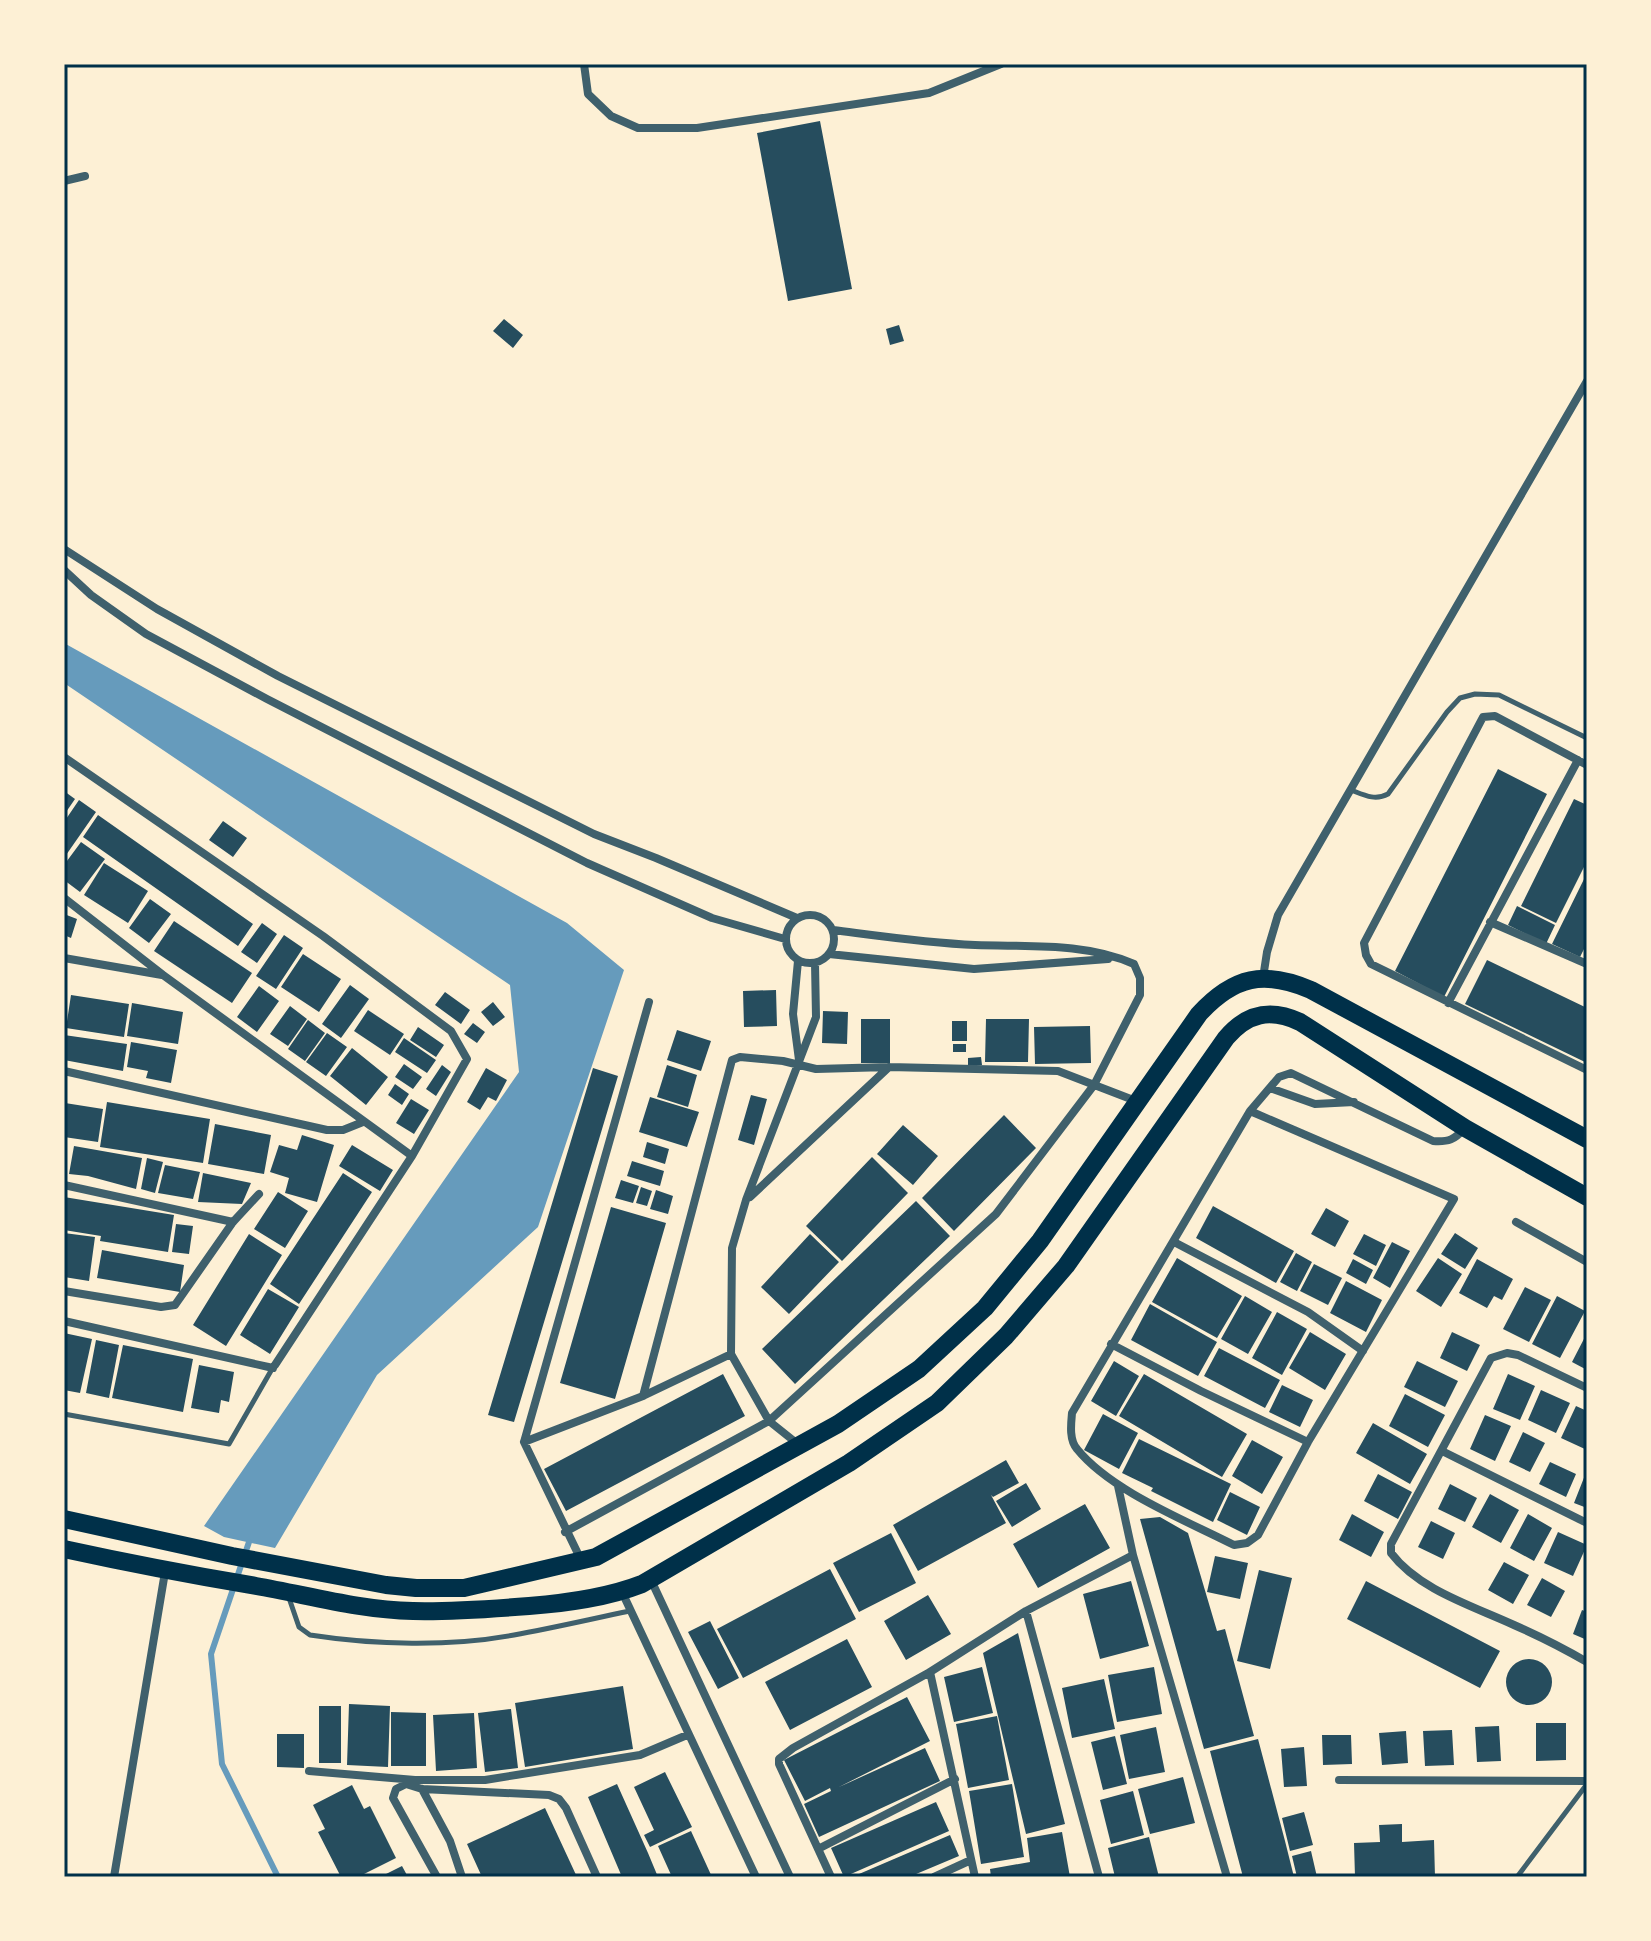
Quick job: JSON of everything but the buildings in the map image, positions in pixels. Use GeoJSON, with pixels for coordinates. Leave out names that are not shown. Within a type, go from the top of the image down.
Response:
{"type":"FeatureCollection","features":[{"type":"Feature","properties":{"kind":"highway"},"geometry":{"type":"LineString","coordinates":[[64,1519],[232,1556],[386,1585],[464,1588],[596,1557],[838,1424],[919,1369],[985,1308],[1029,1255],[1199,1014],[1217,995],[1238,983],[1263,978],[1296,984],[1587,1139]]}},
{"type":"Feature","properties":{"kind":"highway"},"geometry":{"type":"LineString","coordinates":[[64,1549],[165,1572],[360,1607],[411,1611],[530,1606],[622,1592],[651,1579],[849,1463],[937,1403],[1006,1336],[1057,1276],[1237,1025],[1251,1017],[1268,1013],[1285,1015],[1300,1022],[1459,1124],[1587,1197]]}},
{"type":"Feature","properties":{"kind":"highway"},"geometry":{"type":"LineString","coordinates":[[1029,1255],[1057,1276]]}},
{"type":"Feature","properties":{"kind":"street"},"geometry":{"type":"LineString","coordinates":[[584,64],[588,94],[611,116],[638,128],[697,128],[929,93],[1001,64]]}},
{"type":"Feature","properties":{"kind":"street"},"geometry":{"type":"LineString","coordinates":[[64,181],[85,176]]}},
{"type":"Feature","properties":{"kind":"street"},"geometry":{"type":"LineString","coordinates":[[1263,978],[1278,915],[1587,381]]}},
{"type":"Feature","properties":{"kind":"street"},"geometry":{"type":"LineString","coordinates":[[64,549],[157,609],[278,676],[594,834],[797,918]]}},
{"type":"Feature","properties":{"kind":"street"},"geometry":{"type":"LineString","coordinates":[[64,570],[91,595],[146,634],[295,714],[587,863],[712,918],[785,939]]}},
{"type":"Feature","properties":{"kind":"street"},"geometry":{"type":"LineString","coordinates":[[1587,765],[1495,716],[1483,717],[1364,943],[1371,964],[1587,1070]]}},
{"type":"Feature","properties":{"kind":"street"},"geometry":{"type":"LineString","coordinates":[[64,757],[310,926],[451,1031],[467,1059],[412,1156],[274,1366],[64,1321]]}},
{"type":"Feature","properties":{"kind":"street"},"geometry":{"type":"LineString","coordinates":[[1448,1003],[1578,760]]}},
{"type":"Feature","properties":{"kind":"street"},"geometry":{"type":"LineString","coordinates":[[64,898],[163,975],[412,1156]]}},
{"type":"Feature","properties":{"kind":"street"},"geometry":{"type":"LineString","coordinates":[[805,915],[822,917],[833,930],[833,947],[829,954],[815,963],[798,961],[791,955],[785,939],[786,931],[797,918],[805,915]]}},
{"type":"Feature","properties":{"kind":"street"},"geometry":{"type":"LineString","coordinates":[[1490,922],[1587,964]]}},
{"type":"Feature","properties":{"kind":"street"},"geometry":{"type":"LineString","coordinates":[[565,1532],[769,1421],[996,1214],[1094,1085],[1140,995],[1140,978],[1134,964],[1120,958],[1047,946],[974,945],[833,930]]}},
{"type":"Feature","properties":{"kind":"street"},"geometry":{"type":"LineString","coordinates":[[829,954],[974,969],[1120,958]]}},
{"type":"Feature","properties":{"kind":"street"},"geometry":{"type":"LineString","coordinates":[[64,958],[163,975]]}},
{"type":"Feature","properties":{"kind":"street"},"geometry":{"type":"LineString","coordinates":[[798,961],[793,1014],[800,1065]]}},
{"type":"Feature","properties":{"kind":"street"},"geometry":{"type":"LineString","coordinates":[[800,1445],[769,1421],[731,1354],[732,1248],[746,1200],[816,1017],[815,963]]}},
{"type":"Feature","properties":{"kind":"street"},"geometry":{"type":"LineString","coordinates":[[582,1562],[524,1442],[649,1002]]}},
{"type":"Feature","properties":{"kind":"street"},"geometry":{"type":"LineString","coordinates":[[643,1396],[732,1060],[740,1057],[816,1069],[889,1067],[1058,1071],[1138,1102]]}},
{"type":"Feature","properties":{"kind":"street"},"geometry":{"type":"LineString","coordinates":[[746,1200],[889,1067]]}},
{"type":"Feature","properties":{"kind":"street"},"geometry":{"type":"LineString","coordinates":[[64,1071],[327,1130],[343,1130],[363,1122]]}},
{"type":"Feature","properties":{"kind":"street"},"geometry":{"type":"LineString","coordinates":[[1250,1111],[1454,1199],[1308,1442],[1258,1535],[1247,1543],[1234,1545],[1118,1486],[1074,1447],[1072,1413],[1250,1111],[1279,1077],[1291,1073],[1433,1141],[1455,1139],[1459,1124]]}},
{"type":"Feature","properties":{"kind":"street"},"geometry":{"type":"LineString","coordinates":[[1270,1088],[1315,1104],[1355,1102]]}},
{"type":"Feature","properties":{"kind":"street"},"geometry":{"type":"LineString","coordinates":[[1433,1141],[1459,1124]]}},
{"type":"Feature","properties":{"kind":"street"},"geometry":{"type":"LineString","coordinates":[[64,1185],[233,1222]]}},
{"type":"Feature","properties":{"kind":"street"},"geometry":{"type":"LineString","coordinates":[[64,1291],[161,1307],[175,1305],[233,1222],[259,1194]]}},
{"type":"Feature","properties":{"kind":"street"},"geometry":{"type":"LineString","coordinates":[[1516,1222],[1587,1262]]}},
{"type":"Feature","properties":{"kind":"street"},"geometry":{"type":"LineString","coordinates":[[1174,1242],[1308,1312],[1363,1351]]}},
{"type":"Feature","properties":{"kind":"street"},"geometry":{"type":"LineString","coordinates":[[1111,1344],[1308,1442]]}},
{"type":"Feature","properties":{"kind":"street"},"geometry":{"type":"LineString","coordinates":[[1587,1388],[1518,1355],[1507,1353],[1491,1358],[1391,1544],[1391,1553],[1407,1571],[1454,1598],[1549,1641],[1587,1662]]}},
{"type":"Feature","properties":{"kind":"street"},"geometry":{"type":"LineString","coordinates":[[524,1442],[643,1396],[731,1354]]}},
{"type":"Feature","properties":{"kind":"street"},"geometry":{"type":"LineString","coordinates":[[1442,1451],[1587,1523]]}},
{"type":"Feature","properties":{"kind":"street"},"geometry":{"type":"LineString","coordinates":[[1118,1486],[1133,1555],[1223,1876]]}},
{"type":"Feature","properties":{"kind":"street"},"geometry":{"type":"LineString","coordinates":[[831,1877],[779,1759],[793,1748],[930,1672],[1026,1611],[1133,1555]]}},
{"type":"Feature","properties":{"kind":"street"},"geometry":{"type":"LineString","coordinates":[[114,1877],[165,1572]]}},
{"type":"Feature","properties":{"kind":"street"},"geometry":{"type":"LineString","coordinates":[[651,1579],[790,1877]]}},
{"type":"Feature","properties":{"kind":"street"},"geometry":{"type":"LineString","coordinates":[[622,1592],[756,1877]]}},
{"type":"Feature","properties":{"kind":"street"},"geometry":{"type":"LineString","coordinates":[[1026,1611],[1099,1877]]}},
{"type":"Feature","properties":{"kind":"street"},"geometry":{"type":"LineString","coordinates":[[930,1672],[975,1877]]}},
{"type":"Feature","properties":{"kind":"street"},"geometry":{"type":"LineString","coordinates":[[309,1771],[415,1780],[485,1780],[640,1755],[687,1735]]}},
{"type":"Feature","properties":{"kind":"street"},"geometry":{"type":"LineString","coordinates":[[818,1849],[955,1779]]}},
{"type":"Feature","properties":{"kind":"street"},"geometry":{"type":"LineString","coordinates":[[1339,1780],[1587,1783]]}},
{"type":"Feature","properties":{"kind":"street"},"geometry":{"type":"LineString","coordinates":[[437,1877],[393,1798],[396,1789],[406,1784],[422,1789],[549,1795],[559,1799],[597,1877]]}},
{"type":"Feature","properties":{"kind":"street"},"geometry":{"type":"LineString","coordinates":[[422,1789],[450,1841],[462,1877]]}},
{"type":"Feature","properties":{"kind":"street"},"geometry":{"type":"LineString","coordinates":[[934,1877],[971,1860]]}},
{"type":"Feature","properties":{"kind":"lane"},"geometry":{"type":"LineString","coordinates":[[1351,790],[1370,797],[1388,794],[1447,712],[1460,698],[1475,694],[1499,695],[1587,738]]}},
{"type":"Feature","properties":{"kind":"lane"},"geometry":{"type":"LineString","coordinates":[[64,1414],[229,1444],[274,1366]]}},
{"type":"Feature","properties":{"kind":"lane"},"geometry":{"type":"LineString","coordinates":[[287,1592],[299,1627],[310,1635],[399,1642],[469,1641],[512,1636],[630,1611]]}},
{"type":"Feature","properties":{"kind":"lane"},"geometry":{"type":"LineString","coordinates":[[1517,1877],[1587,1783]]}},
{"type":"Feature","properties":{"kind":"water"},"geometry":{"type":"Polygon","coordinates":[[[64,643],[567,923],[624,970],[538,1227],[377,1375],[275,1548],[224,1537],[204,1526],[519,1072],[510,985],[64,683],[64,643]]]}},
{"type":"Feature","properties":{"kind":"waterway"},"geometry":{"type":"LineString","coordinates":[[249,1542],[211,1654],[222,1764],[278,1877]]}}]}
